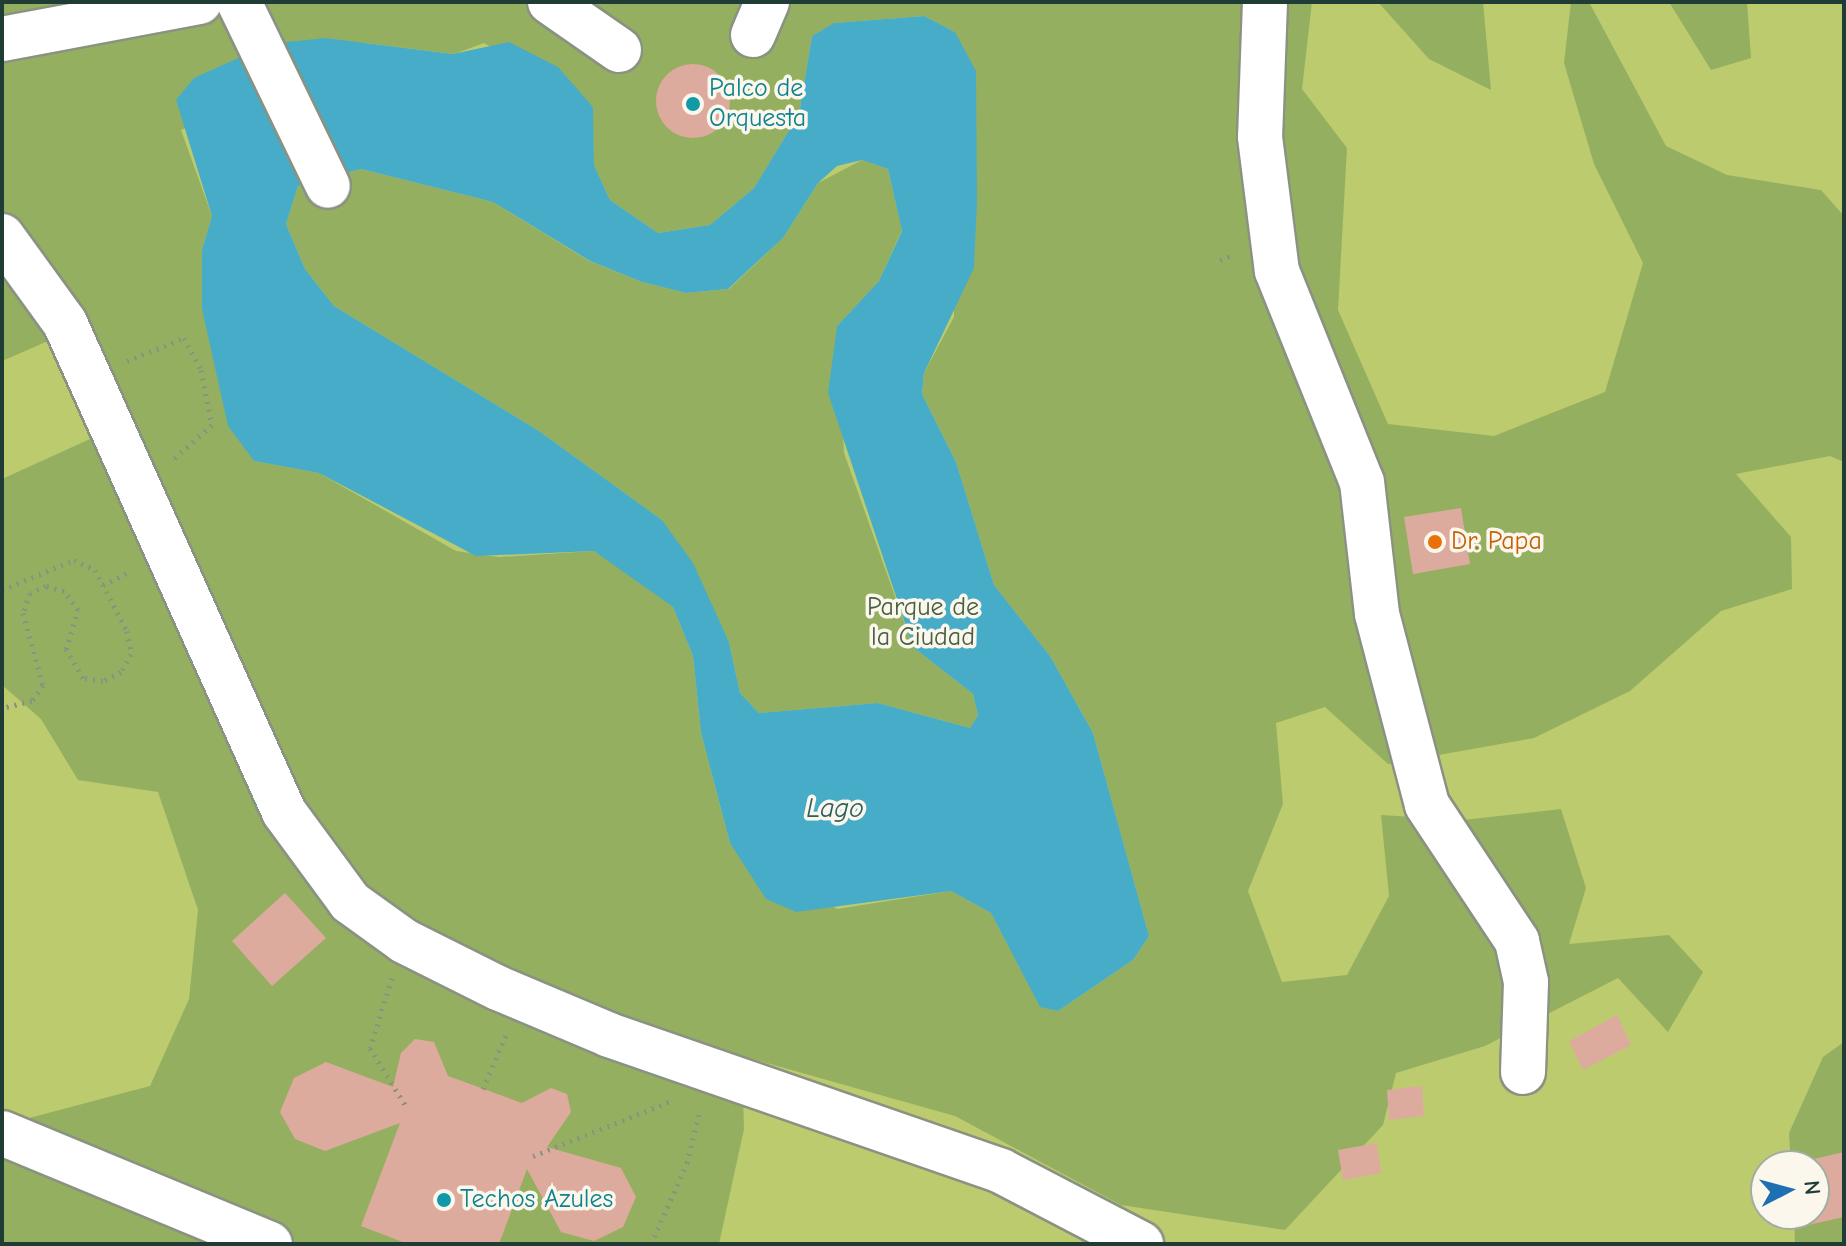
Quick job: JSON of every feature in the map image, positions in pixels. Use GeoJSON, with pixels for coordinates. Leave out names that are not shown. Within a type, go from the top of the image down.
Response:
{"type":"FeatureCollection","features":[{"type":"Feature","properties":{"kind":"street"},"geometry":{"type":"LineString","coordinates":[[2,39],[200,2]]}},
{"type":"Feature","properties":{"kind":"street"},"geometry":{"type":"LineString","coordinates":[[239,2],[328,186]]}},
{"type":"Feature","properties":{"kind":"street"},"geometry":{"type":"LineString","coordinates":[[550,2],[619,50]]}},
{"type":"Feature","properties":{"kind":"street"},"geometry":{"type":"LineString","coordinates":[[1265,2],[1260,137],[1277,271],[1362,482],[1377,614],[1427,805],[1455,858],[1517,941],[1526,982],[1523,1072]]}},
{"type":"Feature","properties":{"kind":"street"},"geometry":{"type":"LineString","coordinates":[[2,236],[65,323],[303,843],[350,902],[404,941],[521,998],[708,1079],[1001,1171],[1141,1244]]}},
{"type":"Feature","properties":{"kind":"street"},"geometry":{"type":"LineString","coordinates":[[2,1133],[270,1244]]}},
{"type":"Feature","properties":{"kind":"path"},"geometry":{"type":"LineString","coordinates":[[89,377],[184,338],[201,370],[212,425],[139,489]]}},
{"type":"Feature","properties":{"kind":"path"},"geometry":{"type":"LineString","coordinates":[[2,590],[74,560],[95,570],[127,631],[131,654],[121,672],[103,681],[83,678],[66,649],[78,610],[64,591],[46,586],[30,593],[23,613],[43,685],[32,701],[2,708]]}},
{"type":"Feature","properties":{"kind":"path"},"geometry":{"type":"LineString","coordinates":[[404,941],[370,1048],[407,1108]]}},
{"type":"Feature","properties":{"kind":"path"},"geometry":{"type":"LineString","coordinates":[[483,1089],[521,998]]}},
{"type":"Feature","properties":{"kind":"path"},"geometry":{"type":"LineString","coordinates":[[533,1156],[708,1079]]}},
{"type":"Feature","properties":{"kind":"path"},"geometry":{"type":"LineString","coordinates":[[651,1244],[687,1163],[708,1079]]}},
{"type":"Feature","properties":{"kind":"green space","name":"Parque de la Ciudad"},"geometry":{"type":"Polygon","coordinates":[[[2,2],[1844,2],[1844,1244],[2,1244],[2,2]]]}},
{"type":"Feature","properties":{"kind":"green space"},"geometry":{"type":"Polygon","coordinates":[[[2,2],[1312,2],[1302,89],[1347,148],[1338,310],[1388,424],[1494,436],[1605,392],[1643,263],[1594,164],[1564,63],[1571,2],[1589,2],[1666,146],[1727,175],[1821,190],[1844,216],[1844,462],[1830,456],[1736,474],[1791,537],[1792,589],[1721,611],[1630,691],[1534,738],[1388,764],[1325,707],[1276,723],[1283,804],[1248,891],[1282,982],[1347,975],[1389,896],[1381,815],[1463,820],[1561,809],[1586,888],[1569,944],[1669,935],[1703,972],[1668,1032],[1618,978],[1485,1046],[1396,1073],[1383,1125],[1285,1230],[1121,1205],[955,1116],[742,1056],[744,1129],[719,1244],[2,1244],[2,1113],[18,1121],[150,1086],[189,999],[198,910],[158,792],[78,780],[41,719],[2,685],[2,479],[112,429],[69,332],[2,361],[2,2]],[[924,16],[835,23],[812,36],[799,114],[754,188],[710,225],[658,233],[610,200],[594,165],[592,107],[484,43],[454,54],[366,43],[181,130],[212,216],[202,250],[202,309],[254,461],[319,473],[456,551],[499,557],[594,551],[635,574],[673,607],[693,656],[701,733],[730,843],[837,909],[951,891],[991,913],[1040,1006],[1058,1011],[1133,960],[1149,936],[1093,733],[1050,656],[994,585],[956,462],[922,394],[924,373],[954,317],[955,32],[924,16]]]}},
{"type":"Feature","properties":{"kind":"green space"},"geometry":{"type":"Polygon","coordinates":[[[1378,2],[1483,2],[1491,90],[1429,59],[1378,2]]]}},
{"type":"Feature","properties":{"kind":"green space"},"geometry":{"type":"Polygon","coordinates":[[[1669,2],[1747,2],[1751,58],[1711,70],[1669,2]]]}},
{"type":"Feature","properties":{"kind":"green space"},"geometry":{"type":"Polygon","coordinates":[[[862,160],[888,169],[902,230],[879,281],[837,326],[844,453],[913,647],[973,694],[978,715],[970,728],[878,703],[759,713],[740,693],[729,642],[662,520],[539,431],[334,306],[305,269],[286,224],[298,186],[361,169],[493,202],[589,261],[642,282],[686,293],[729,289],[783,238],[818,183],[862,160]]]}},
{"type":"Feature","properties":{"kind":"green space"},"geometry":{"type":"Polygon","coordinates":[[[1844,1042],[1844,1244],[1795,1244],[1795,1230],[1830,1230],[1830,1150],[1790,1150],[1789,1133],[1823,1057],[1844,1042]]]}},
{"type":"Feature","properties":{"kind":"water","name":"Lago"},"geometry":{"type":"Polygon","coordinates":[[[924,16],[955,32],[976,71],[974,268],[924,373],[922,394],[956,462],[994,585],[1050,656],[1093,733],[1149,936],[1133,960],[1058,1011],[1040,1007],[991,913],[951,891],[796,912],[766,899],[730,843],[701,733],[693,656],[673,607],[594,551],[476,556],[319,473],[254,461],[228,426],[202,309],[202,250],[212,216],[176,100],[194,78],[269,44],[325,38],[453,54],[509,42],[558,67],[593,107],[594,165],[610,200],[658,233],[710,225],[754,188],[799,114],[812,36],[834,23],[924,16]],[[862,160],[837,166],[818,183],[783,238],[728,289],[686,293],[642,282],[590,261],[493,202],[361,169],[298,186],[286,224],[305,269],[334,306],[539,431],[662,520],[693,563],[729,642],[740,693],[759,713],[878,703],[970,728],[978,715],[973,694],[913,647],[828,393],[837,326],[879,281],[902,231],[888,169],[862,160]]]}},
{"type":"Feature","properties":{"kind":"building","name":"Palco de Orquesta"},"geometry":{"type":"Polygon","coordinates":[[[693,64],[714,70],[724,80],[730,101],[724,122],[714,132],[693,138],[672,132],[662,122],[656,101],[662,80],[672,70],[693,64]]]}},
{"type":"Feature","properties":{"kind":"building"},"geometry":{"type":"Polygon","coordinates":[[[1461,508],[1470,564],[1413,574],[1404,517],[1461,508]]]}},
{"type":"Feature","properties":{"kind":"building"},"geometry":{"type":"Polygon","coordinates":[[[285,893],[326,938],[272,986],[232,941],[285,893]]]}},
{"type":"Feature","properties":{"kind":"building"},"geometry":{"type":"Polygon","coordinates":[[[1617,1015],[1631,1045],[1583,1070],[1569,1041],[1617,1015]]]}},
{"type":"Feature","properties":{"kind":"building"},"geometry":{"type":"Polygon","coordinates":[[[415,1039],[434,1042],[448,1076],[522,1103],[551,1088],[567,1094],[571,1112],[547,1147],[621,1168],[636,1197],[623,1227],[594,1241],[561,1232],[527,1169],[499,1244],[408,1244],[361,1226],[400,1123],[325,1151],[295,1139],[280,1112],[294,1078],[326,1062],[393,1087],[401,1053],[415,1039]]]}},
{"type":"Feature","properties":{"kind":"building"},"geometry":{"type":"Polygon","coordinates":[[[1422,1086],[1424,1116],[1389,1120],[1387,1090],[1422,1086]]]}},
{"type":"Feature","properties":{"kind":"building"},"geometry":{"type":"Polygon","coordinates":[[[1377,1143],[1381,1173],[1343,1180],[1338,1150],[1377,1143]]]}},
{"type":"Feature","properties":{"kind":"building"},"geometry":{"type":"Polygon","coordinates":[[[1844,1152],[1844,1217],[1830,1220],[1830,1155],[1844,1152]]]}},
{"type":"Feature","properties":{"kind":"place","name":"Palco de Orquesta"},"geometry":{"type":"Point","coordinates":[693,104]}},
{"type":"Feature","properties":{"kind":"place","name":"Dr. Papa"},"geometry":{"type":"Point","coordinates":[1435,542]}},
{"type":"Feature","properties":{"kind":"place","name":"Techos Azules"},"geometry":{"type":"Point","coordinates":[444,1200]}}]}
